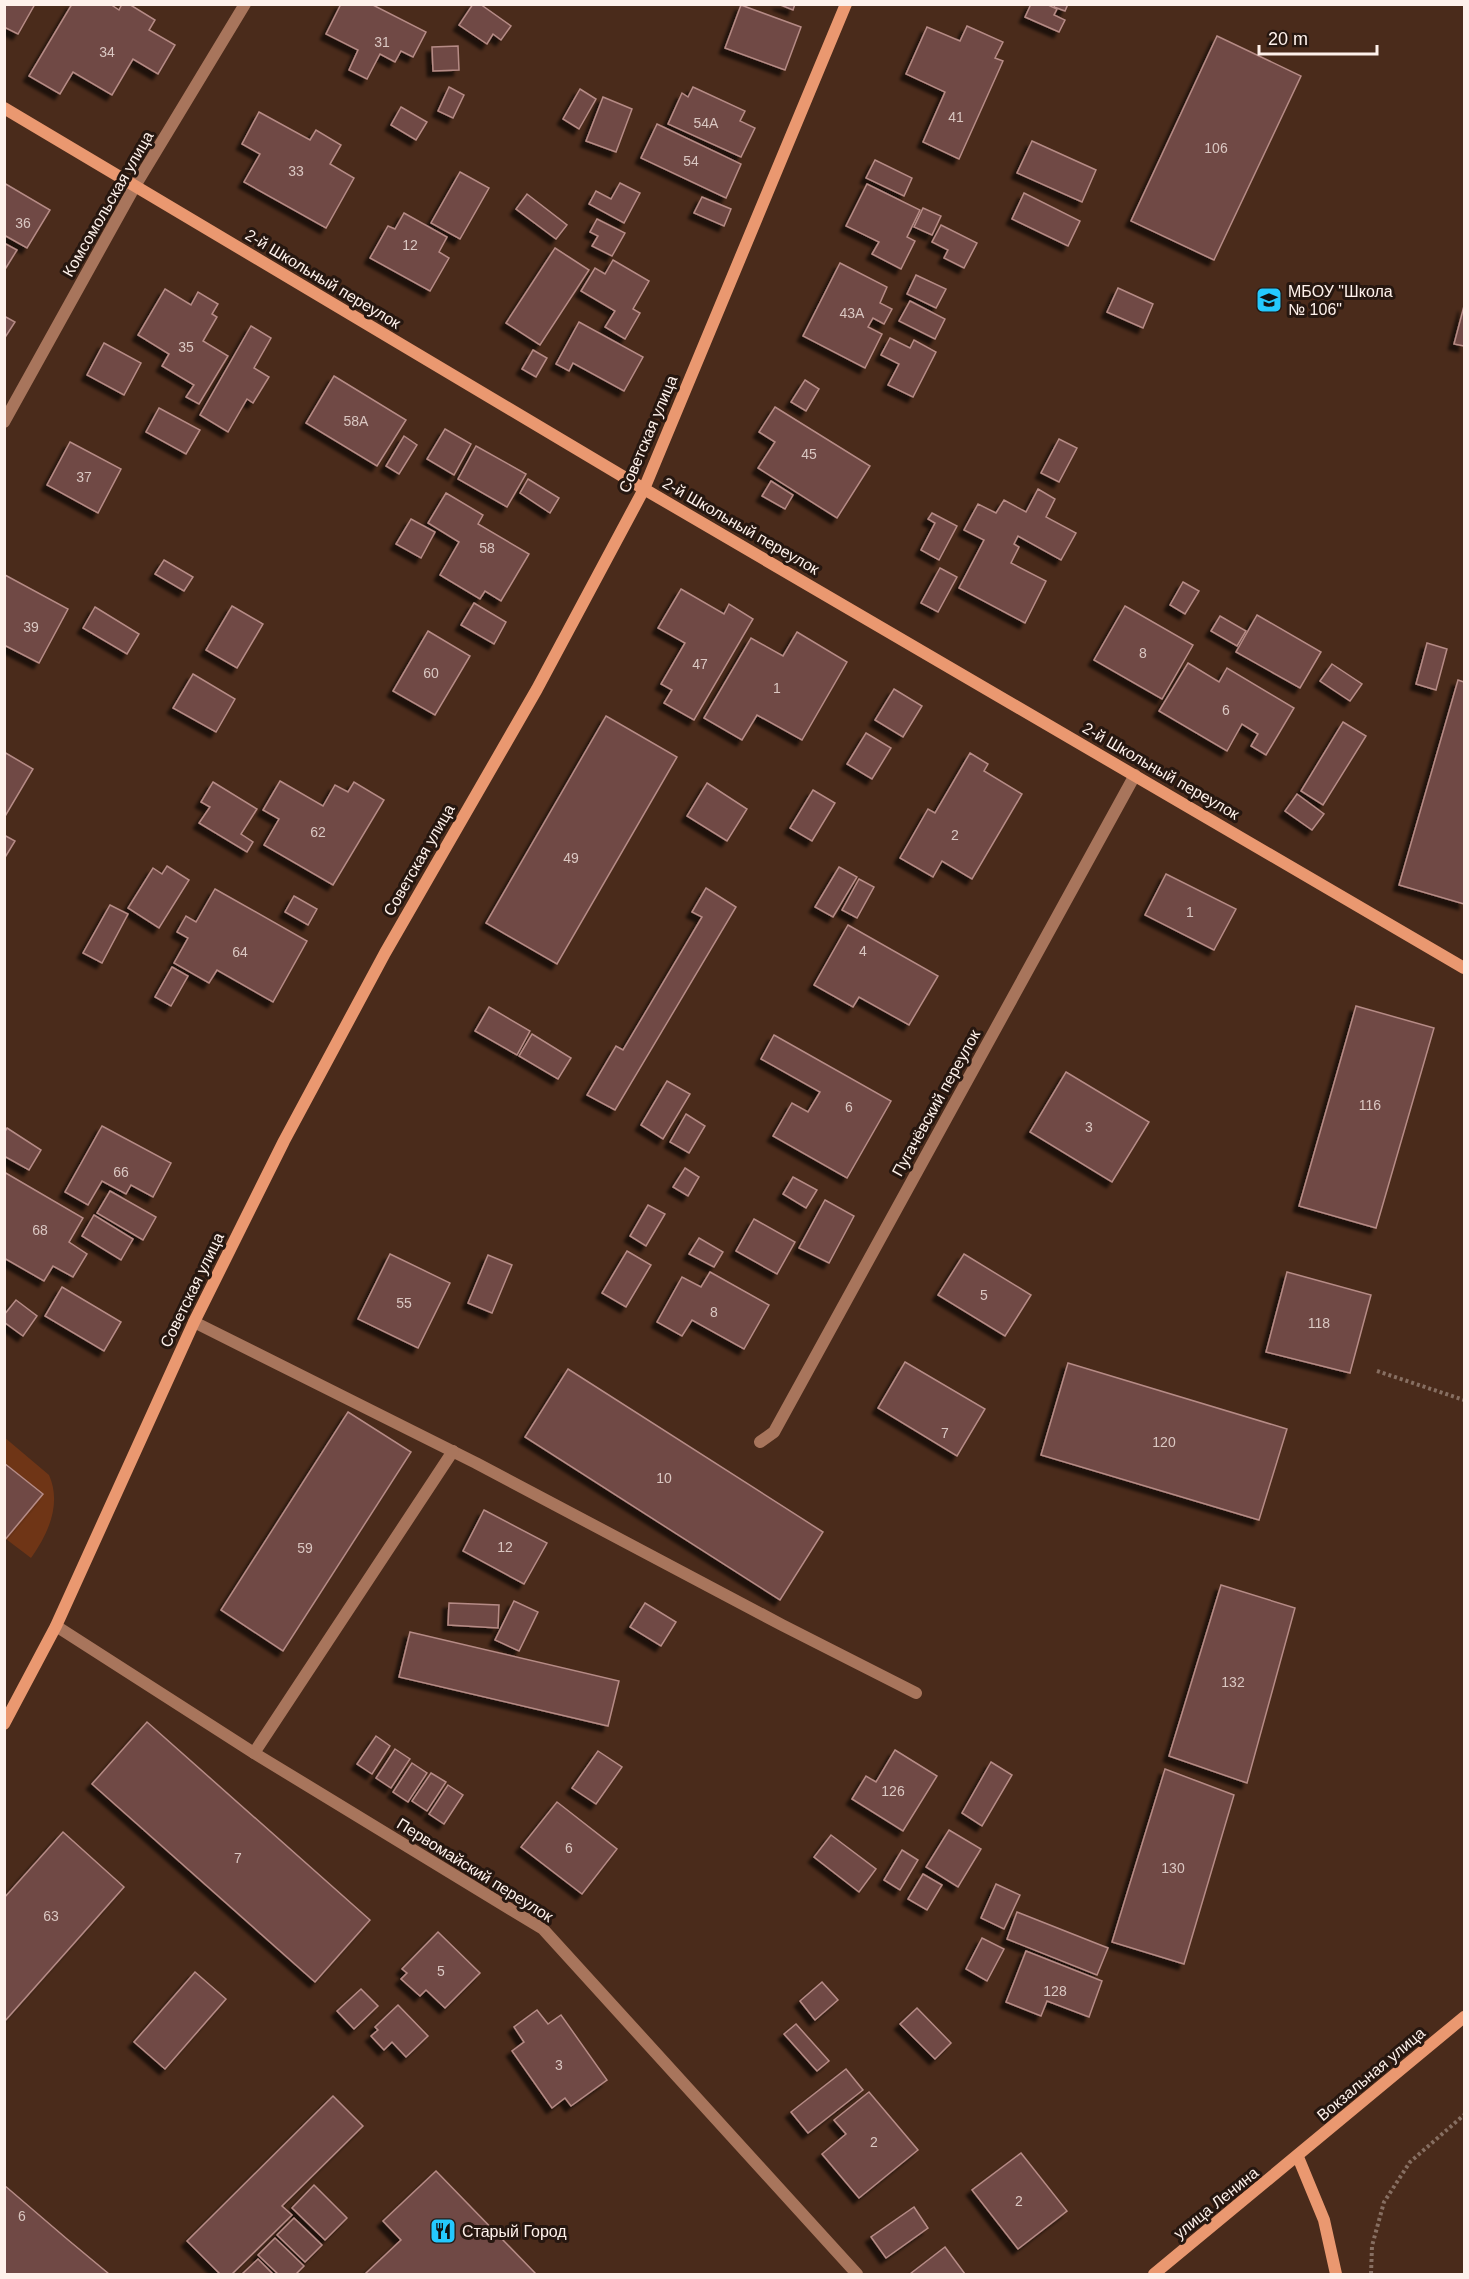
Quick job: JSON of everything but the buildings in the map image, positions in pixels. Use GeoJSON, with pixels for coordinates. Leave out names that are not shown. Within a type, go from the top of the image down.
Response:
{"type":"FeatureCollection","features":[{"type":"Feature","properties":{"kind":"street","name":"Комсомольская улица"},"geometry":{"type":"LineString","coordinates":[[4,422],[135,186],[244,4]]}},
{"type":"Feature","properties":{"kind":"street","name":"Советская улица"},"geometry":{"type":"LineString","coordinates":[[4,1724],[56,1626],[194,1322],[284,1141],[385,953],[537,689],[644,489],[846,4]]}},
{"type":"Feature","properties":{"kind":"street","name":"2-й Школьный переулок"},"geometry":{"type":"LineString","coordinates":[[4,108],[644,489],[1464,968]]}},
{"type":"Feature","properties":{"kind":"street","name":"Пугачёвский переулок"},"geometry":{"type":"LineString","coordinates":[[760,1442],[774,1432],[1135,776]]}},
{"type":"Feature","properties":{"kind":"street"},"geometry":{"type":"LineString","coordinates":[[194,1322],[453,1451],[916,1693]]}},
{"type":"Feature","properties":{"kind":"street"},"geometry":{"type":"LineString","coordinates":[[254,1754],[453,1451]]}},
{"type":"Feature","properties":{"kind":"street","name":"Первомайский переулок"},"geometry":{"type":"LineString","coordinates":[[56,1626],[254,1754],[543,1929],[857,2274]]}},
{"type":"Feature","properties":{"kind":"street","name":"Вокзальная улица"},"geometry":{"type":"LineString","coordinates":[[1298,2157],[1464,2017]]}},
{"type":"Feature","properties":{"kind":"street"},"geometry":{"type":"LineString","coordinates":[[1298,2157],[1324,2220],[1336,2274]]}},
{"type":"Feature","properties":{"kind":"street","name":"улица Ленина"},"geometry":{"type":"LineString","coordinates":[[1154,2274],[1298,2157]]}},
{"type":"Feature","properties":{"kind":"path"},"geometry":{"type":"LineString","coordinates":[[1377,1371],[1464,1400]]}},
{"type":"Feature","properties":{"kind":"path"},"geometry":{"type":"LineString","coordinates":[[1371,2274],[1372,2246],[1384,2202],[1410,2162],[1464,2115]]}},
{"type":"Feature","properties":{"kind":"shaded area"},"geometry":{"type":"Polygon","coordinates":[[[4,1437],[49,1475],[53,1486],[54,1508],[48,1529],[31,1558],[6,1539],[43,1494],[5,1463],[4,1437]]]}},
{"type":"Feature","properties":{"kind":"place","name":"МБОУ \"Школа № 106\""},"geometry":{"type":"Point","coordinates":[1269,300]}},
{"type":"Feature","properties":{"kind":"place","name":"Старый Город"},"geometry":{"type":"Point","coordinates":[443,2231]}}]}
